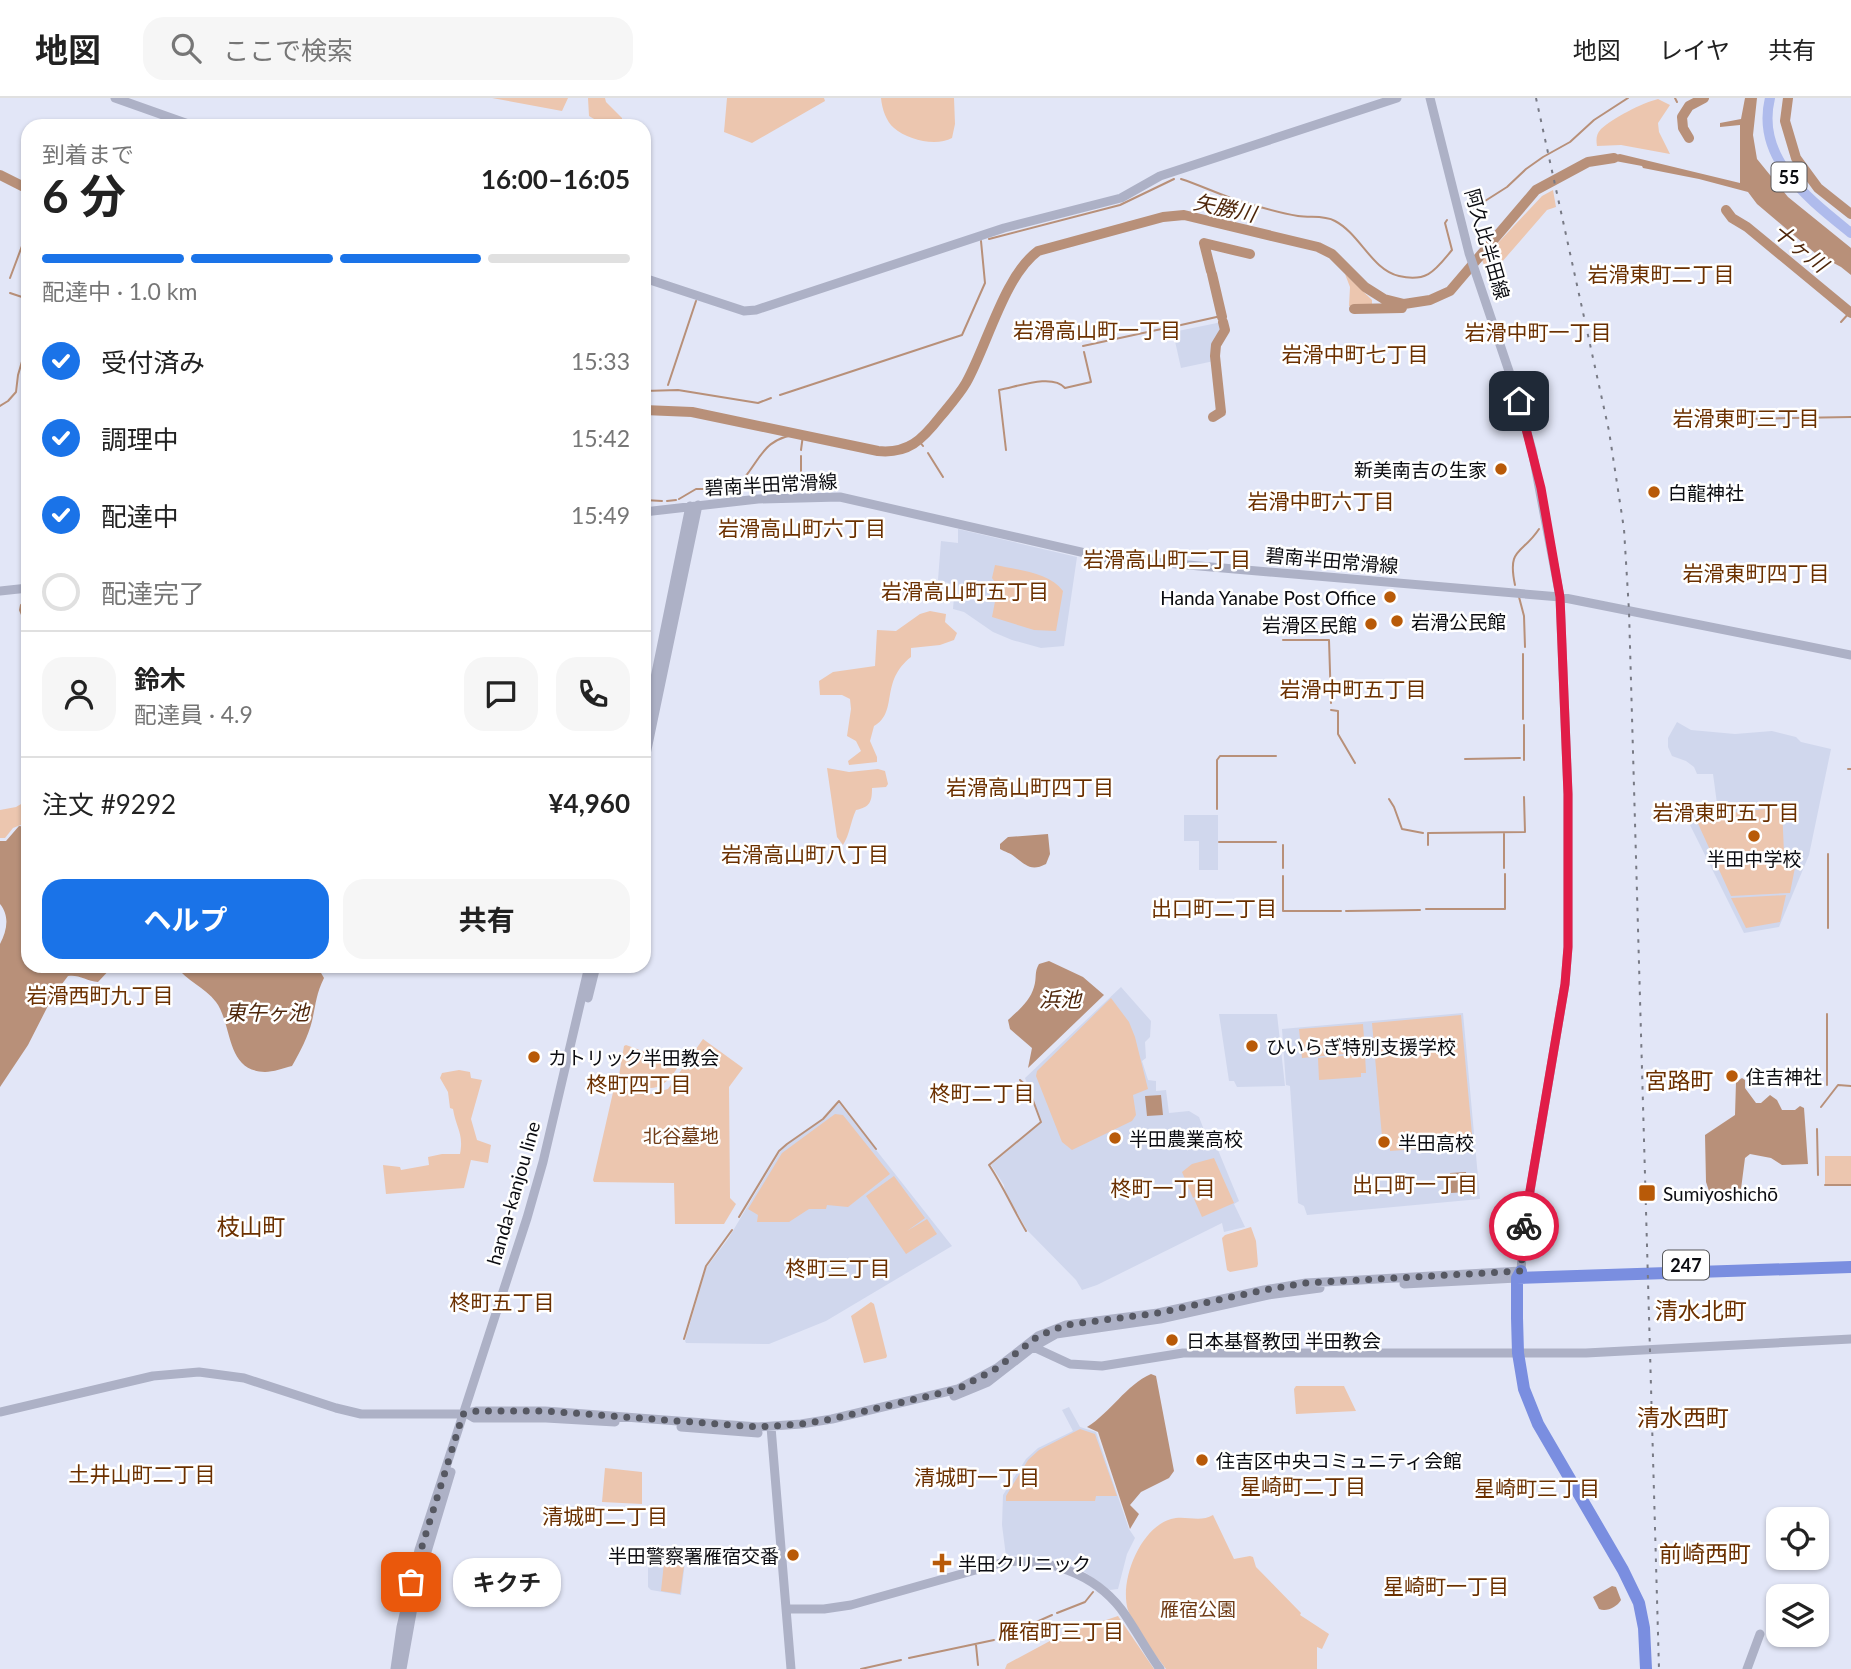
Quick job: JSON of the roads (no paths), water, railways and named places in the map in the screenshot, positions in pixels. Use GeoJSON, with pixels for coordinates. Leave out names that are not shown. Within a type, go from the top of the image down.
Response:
{"type":"FeatureCollection","features":[{"type":"Feature","properties":{"kind":"highway","name":"247"},"geometry":{"type":"LineString","coordinates":[[1521,1276],[1851,1259]]}},
{"type":"Feature","properties":{"kind":"highway","name":"247"},"geometry":{"type":"LineString","coordinates":[[1521,1276],[1851,1267]]}},
{"type":"Feature","properties":{"kind":"highway"},"geometry":{"type":"LineString","coordinates":[[1521,1276],[1524,1389],[1538,1424],[1623,1570],[1639,1603],[1644,1628],[1646,1669]]}},
{"type":"Feature","properties":{"kind":"highway"},"geometry":{"type":"LineString","coordinates":[[1521,1353],[1530,1388],[1543,1421],[1629,1569],[1644,1601],[1650,1627],[1653,1669]]}},
{"type":"Feature","properties":{"kind":"main road"},"geometry":{"type":"LineString","coordinates":[[115,98],[174,119]]}},
{"type":"Feature","properties":{"kind":"main road"},"geometry":{"type":"LineString","coordinates":[[651,280],[744,312],[756,310],[1004,228],[1121,198],[1160,176],[1397,98]]}},
{"type":"Feature","properties":{"kind":"main road","name":"阿久比半田線"},"geometry":{"type":"LineString","coordinates":[[1430,98],[1469,253],[1512,380],[1532,450],[1560,597],[1568,794],[1568,947],[1565,984],[1524,1227],[1521,1276]]}},
{"type":"Feature","properties":{"kind":"main road","name":"55"},"geometry":{"type":"LineString","coordinates":[[1770,98],[1768,130],[1781,165],[1803,193],[1851,233]]}},
{"type":"Feature","properties":{"kind":"main road","name":"碧南半田常滑線"},"geometry":{"type":"LineString","coordinates":[[651,511],[758,499],[832,496],[1107,558],[1560,597],[1851,655]]}},
{"type":"Feature","properties":{"kind":"main road"},"geometry":{"type":"LineString","coordinates":[[651,700],[694,506]]}},
{"type":"Feature","properties":{"kind":"main road"},"geometry":{"type":"LineString","coordinates":[[651,728],[694,506]]}},
{"type":"Feature","properties":{"kind":"main road"},"geometry":{"type":"LineString","coordinates":[[0,591],[21,589]]}},
{"type":"Feature","properties":{"kind":"main road","name":"handa-kanjou line"},"geometry":{"type":"LineString","coordinates":[[402,1669],[417,1585],[543,1162],[587,973]]}},
{"type":"Feature","properties":{"kind":"main road","name":"handa-kanjou line"},"geometry":{"type":"LineString","coordinates":[[395,1669],[413,1571],[546,1173],[594,973]]}},
{"type":"Feature","properties":{"kind":"main road"},"geometry":{"type":"LineString","coordinates":[[0,1412],[153,1376],[199,1372],[244,1378],[327,1406],[361,1414],[466,1414],[474,1418],[546,1418],[772,1429],[826,1427],[961,1394],[995,1377],[1030,1345],[1053,1329],[1066,1325],[1158,1313],[1285,1286],[1521,1276]]}},
{"type":"Feature","properties":{"kind":"main road"},"geometry":{"type":"LineString","coordinates":[[1030,1345],[1064,1362],[1102,1366],[1183,1353],[1586,1353],[1851,1339]]}},
{"type":"Feature","properties":{"kind":"main road"},"geometry":{"type":"LineString","coordinates":[[772,1429],[791,1669]]}},
{"type":"Feature","properties":{"kind":"main road"},"geometry":{"type":"LineString","coordinates":[[786,1609],[824,1609],[851,1605],[1004,1562],[1019,1560],[1049,1564],[1077,1574],[1110,1598],[1122,1610],[1160,1669]]}},
{"type":"Feature","properties":{"kind":"main road"},"geometry":{"type":"LineString","coordinates":[[1747,1669],[1760,1634]]}},
{"type":"Feature","properties":{"kind":"water"},"geometry":{"type":"Polygon","coordinates":[[[1745,98],[1757,98],[1753,135],[1757,159],[1788,197],[1851,248],[1851,275],[1815,253],[1757,204],[1748,192],[1599,158],[1620,154],[1740,183],[1740,125],[1720,127],[1720,123],[1741,119],[1745,98]]]}},
{"type":"Feature","properties":{"kind":"water"},"geometry":{"type":"Polygon","coordinates":[[[21,826],[21,973],[106,973],[98,982],[68,976],[53,996],[28,1045],[0,1087],[0,944],[6,924],[5,913],[0,904],[0,841],[6,841],[21,826]]]}},
{"type":"Feature","properties":{"kind":"water"},"geometry":{"type":"Polygon","coordinates":[[[1048,834],[1050,854],[1046,864],[1041,866],[1029,866],[1000,849],[1000,844],[1008,837],[1048,834]]]}},
{"type":"Feature","properties":{"kind":"water","name":"浜池"},"geometry":{"type":"Polygon","coordinates":[[[1049,961],[1083,977],[1104,995],[1028,1068],[1032,1048],[1010,1029],[1008,1020],[1030,997],[1039,964],[1049,961]]]}},
{"type":"Feature","properties":{"kind":"water","name":"東午ヶ池"},"geometry":{"type":"Polygon","coordinates":[[[182,973],[321,973],[324,978],[312,1021],[292,1066],[265,1072],[252,1070],[243,1064],[236,1055],[216,1002],[182,973]]]}},
{"type":"Feature","properties":{"kind":"water"},"geometry":{"type":"Polygon","coordinates":[[[1742,1078],[1745,1080],[1745,1088],[1756,1103],[1761,1103],[1770,1095],[1777,1100],[1782,1110],[1795,1110],[1800,1106],[1804,1108],[1808,1164],[1782,1165],[1771,1158],[1750,1154],[1745,1158],[1741,1189],[1709,1191],[1706,1182],[1705,1135],[1735,1115],[1736,1082],[1742,1078]]]}},
{"type":"Feature","properties":{"kind":"water"},"geometry":{"type":"Polygon","coordinates":[[[1161,1095],[1163,1115],[1147,1116],[1145,1096],[1161,1095]]]}},
{"type":"Feature","properties":{"kind":"water"},"geometry":{"type":"Polygon","coordinates":[[[1466,1172],[1467,1192],[1451,1193],[1450,1173],[1466,1172]]]}},
{"type":"Feature","properties":{"kind":"water"},"geometry":{"type":"Polygon","coordinates":[[[1151,1374],[1156,1376],[1174,1471],[1169,1478],[1141,1492],[1130,1505],[1139,1514],[1130,1529],[1098,1432],[1087,1427],[1134,1385],[1151,1374]]]}},
{"type":"Feature","properties":{"kind":"water"},"geometry":{"type":"Polygon","coordinates":[[[1612,1586],[1616,1587],[1621,1600],[1611,1608],[1599,1609],[1593,1597],[1612,1586]]]}},
{"type":"Feature","properties":{"kind":"waterway"},"geometry":{"type":"LineString","coordinates":[[1474,208],[1628,98]]}},
{"type":"Feature","properties":{"kind":"waterway"},"geometry":{"type":"LineString","coordinates":[[1675,98],[1677,102]]}},
{"type":"Feature","properties":{"kind":"waterway","name":"十ヶ川"},"geometry":{"type":"LineString","coordinates":[[1689,138],[1683,128],[1682,117],[1689,106],[1704,98]]}},
{"type":"Feature","properties":{"kind":"waterway"},"geometry":{"type":"LineString","coordinates":[[1788,98],[1785,121],[1796,158],[1818,188],[1851,214]]}},
{"type":"Feature","properties":{"kind":"waterway","name":"矢勝川"},"geometry":{"type":"LineString","coordinates":[[651,410],[692,412],[878,451],[906,448],[920,439],[960,392],[974,368],[1015,277],[1038,251],[1163,217],[1184,215],[1318,247],[1332,254],[1365,287],[1384,299],[1404,304],[1430,300],[1450,291],[1536,190],[1588,162],[1614,158]]}},
{"type":"Feature","properties":{"kind":"waterway","name":"矢勝川"},"geometry":{"type":"LineString","coordinates":[[0,175],[21,186]]}},
{"type":"Feature","properties":{"kind":"waterway"},"geometry":{"type":"LineString","coordinates":[[989,239],[1120,205],[1174,179]]}},
{"type":"Feature","properties":{"kind":"waterway"},"geometry":{"type":"LineString","coordinates":[[1181,179],[1265,209],[1331,219],[1352,234],[1381,267],[1409,278],[1430,273],[1452,250],[1445,223],[1447,220]]}},
{"type":"Feature","properties":{"kind":"waterway","name":"十ヶ川"},"geometry":{"type":"LineString","coordinates":[[1726,210],[1732,218],[1747,227],[1851,313]]}},
{"type":"Feature","properties":{"kind":"waterway"},"geometry":{"type":"LineString","coordinates":[[780,395],[962,335],[985,283],[981,241]]}},
{"type":"Feature","properties":{"kind":"waterway"},"geometry":{"type":"LineString","coordinates":[[1211,271],[1204,243],[1250,254]]}},
{"type":"Feature","properties":{"kind":"waterway"},"geometry":{"type":"LineString","coordinates":[[1211,271],[1206,243],[1249,252]]}},
{"type":"Feature","properties":{"kind":"waterway"},"geometry":{"type":"LineString","coordinates":[[10,278],[21,249]]}},
{"type":"Feature","properties":{"kind":"waterway"},"geometry":{"type":"LineString","coordinates":[[1212,274],[1222,317]]}},
{"type":"Feature","properties":{"kind":"waterway"},"geometry":{"type":"LineString","coordinates":[[1172,327],[1221,316],[1212,275]]}},
{"type":"Feature","properties":{"kind":"waterway"},"geometry":{"type":"LineString","coordinates":[[10,293],[21,297]]}},
{"type":"Feature","properties":{"kind":"waterway"},"geometry":{"type":"LineString","coordinates":[[668,385],[696,301]]}},
{"type":"Feature","properties":{"kind":"waterway"},"geometry":{"type":"LineString","coordinates":[[1354,309],[1402,308]]}},
{"type":"Feature","properties":{"kind":"waterway"},"geometry":{"type":"LineString","coordinates":[[1841,322],[1850,312]]}},
{"type":"Feature","properties":{"kind":"waterway"},"geometry":{"type":"LineString","coordinates":[[1213,417],[1221,412],[1215,356],[1216,345],[1225,330],[1223,322]]}},
{"type":"Feature","properties":{"kind":"waterway"},"geometry":{"type":"LineString","coordinates":[[1083,346],[1166,328]]}},
{"type":"Feature","properties":{"kind":"waterway"},"geometry":{"type":"LineString","coordinates":[[1006,450],[999,390],[1043,381],[1065,388],[1091,382],[1084,352]]}},
{"type":"Feature","properties":{"kind":"waterway"},"geometry":{"type":"LineString","coordinates":[[0,406],[16,392],[21,365]]}},
{"type":"Feature","properties":{"kind":"waterway"},"geometry":{"type":"LineString","coordinates":[[651,391],[678,390],[758,403],[771,398]]}},
{"type":"Feature","properties":{"kind":"waterway"},"geometry":{"type":"LineString","coordinates":[[1743,419],[1851,417]]}},
{"type":"Feature","properties":{"kind":"waterway"},"geometry":{"type":"LineString","coordinates":[[679,499],[696,489],[734,489],[768,447],[776,441],[800,434]]}},
{"type":"Feature","properties":{"kind":"waterway"},"geometry":{"type":"LineString","coordinates":[[801,450],[803,435]]}},
{"type":"Feature","properties":{"kind":"waterway","name":"矢勝川"},"geometry":{"type":"LineString","coordinates":[[919,441],[923,446]]}},
{"type":"Feature","properties":{"kind":"waterway"},"geometry":{"type":"LineString","coordinates":[[928,453],[943,477]]}},
{"type":"Feature","properties":{"kind":"waterway"},"geometry":{"type":"LineString","coordinates":[[801,456],[801,477],[808,493]]}},
{"type":"Feature","properties":{"kind":"waterway"},"geometry":{"type":"LineString","coordinates":[[651,500],[662,501]]}},
{"type":"Feature","properties":{"kind":"waterway"},"geometry":{"type":"LineString","coordinates":[[667,501],[676,500]]}},
{"type":"Feature","properties":{"kind":"waterway"},"geometry":{"type":"LineString","coordinates":[[1515,585],[1515,557],[1539,529]]}},
{"type":"Feature","properties":{"kind":"waterway"},"geometry":{"type":"LineString","coordinates":[[1519,597],[1524,616],[1525,647]]}},
{"type":"Feature","properties":{"kind":"waterway"},"geometry":{"type":"LineString","coordinates":[[21,605],[21,612]]}},
{"type":"Feature","properties":{"kind":"waterway"},"geometry":{"type":"LineString","coordinates":[[1283,640],[1329,640],[1331,703]]}},
{"type":"Feature","properties":{"kind":"waterway"},"geometry":{"type":"LineString","coordinates":[[1523,654],[1523,719]]}},
{"type":"Feature","properties":{"kind":"waterway"},"geometry":{"type":"LineString","coordinates":[[1331,710],[1338,711],[1338,734],[1355,763]]}},
{"type":"Feature","properties":{"kind":"waterway"},"geometry":{"type":"LineString","coordinates":[[1524,725],[1524,760]]}},
{"type":"Feature","properties":{"kind":"waterway"},"geometry":{"type":"LineString","coordinates":[[1217,809],[1217,760],[1220,756],[1276,756]]}},
{"type":"Feature","properties":{"kind":"waterway"},"geometry":{"type":"LineString","coordinates":[[1465,759],[1520,758]]}},
{"type":"Feature","properties":{"kind":"waterway"},"geometry":{"type":"LineString","coordinates":[[1428,845],[1428,833],[1525,832],[1524,797]]}},
{"type":"Feature","properties":{"kind":"waterway"},"geometry":{"type":"LineString","coordinates":[[1389,799],[1402,829],[1423,833]]}},
{"type":"Feature","properties":{"kind":"waterway"},"geometry":{"type":"LineString","coordinates":[[1504,834],[1504,868]]}},
{"type":"Feature","properties":{"kind":"waterway"},"geometry":{"type":"LineString","coordinates":[[1219,842],[1276,842]]}},
{"type":"Feature","properties":{"kind":"waterway"},"geometry":{"type":"LineString","coordinates":[[1283,845],[1283,868]]}},
{"type":"Feature","properties":{"kind":"waterway"},"geometry":{"type":"LineString","coordinates":[[1828,854],[1828,928]]}},
{"type":"Feature","properties":{"kind":"waterway"},"geometry":{"type":"LineString","coordinates":[[1426,909],[1505,909],[1505,874]]}},
{"type":"Feature","properties":{"kind":"waterway"},"geometry":{"type":"LineString","coordinates":[[1283,876],[1283,911],[1341,911]]}},
{"type":"Feature","properties":{"kind":"waterway"},"geometry":{"type":"LineString","coordinates":[[1346,911],[1420,910]]}},
{"type":"Feature","properties":{"kind":"waterway"},"geometry":{"type":"LineString","coordinates":[[1827,1014],[1827,1085]]}},
{"type":"Feature","properties":{"kind":"waterway"},"geometry":{"type":"LineString","coordinates":[[1020,1080],[1028,1087],[1041,1122],[989,1165],[1026,1231]]}},
{"type":"Feature","properties":{"kind":"waterway"},"geometry":{"type":"LineString","coordinates":[[1821,1107],[1838,1085],[1851,1086]]}},
{"type":"Feature","properties":{"kind":"waterway"},"geometry":{"type":"LineString","coordinates":[[739,1217],[779,1151],[823,1119],[839,1101],[876,1149]]}},
{"type":"Feature","properties":{"kind":"waterway"},"geometry":{"type":"LineString","coordinates":[[1817,1129],[1818,1175]]}},
{"type":"Feature","properties":{"kind":"waterway"},"geometry":{"type":"LineString","coordinates":[[1825,1185],[1851,1185]]}},
{"type":"Feature","properties":{"kind":"waterway"},"geometry":{"type":"LineString","coordinates":[[684,1339],[706,1266],[732,1230]]}},
{"type":"Feature","properties":{"kind":"waterway"},"geometry":{"type":"LineString","coordinates":[[1057,1613],[1085,1602],[1093,1592]]}},
{"type":"Feature","properties":{"kind":"waterway"},"geometry":{"type":"LineString","coordinates":[[998,1639],[1052,1615]]}},
{"type":"Feature","properties":{"kind":"waterway"},"geometry":{"type":"LineString","coordinates":[[909,1658],[994,1640]]}},
{"type":"Feature","properties":{"kind":"waterway"},"geometry":{"type":"LineString","coordinates":[[976,1645],[978,1665]]}},
{"type":"Feature","properties":{"kind":"waterway"},"geometry":{"type":"LineString","coordinates":[[861,1669],[901,1660]]}},
{"type":"Feature","properties":{"kind":"railway"},"geometry":{"type":"LineString","coordinates":[[1536,98],[1609,431],[1624,529],[1629,611],[1659,1669]]}},
{"type":"Feature","properties":{"kind":"place","name":"新美南吉の生家"},"geometry":{"type":"Point","coordinates":[1501,469]}},
{"type":"Feature","properties":{"kind":"place","name":"白龍神社"},"geometry":{"type":"Point","coordinates":[1654,492]}},
{"type":"Feature","properties":{"kind":"place","name":"Handa Yanabe Post Office"},"geometry":{"type":"Point","coordinates":[1390,597]}},
{"type":"Feature","properties":{"kind":"place","name":"岩滑公民館"},"geometry":{"type":"Point","coordinates":[1397,621]}},
{"type":"Feature","properties":{"kind":"place","name":"岩滑区民館"},"geometry":{"type":"Point","coordinates":[1371,624]}},
{"type":"Feature","properties":{"kind":"place","name":"半田中学校"},"geometry":{"type":"Point","coordinates":[1754,836]}},
{"type":"Feature","properties":{"kind":"place","name":"ひいらぎ特別支援学校"},"geometry":{"type":"Point","coordinates":[1252,1046]}},
{"type":"Feature","properties":{"kind":"place","name":"カトリック半田教会"},"geometry":{"type":"Point","coordinates":[534,1057]}},
{"type":"Feature","properties":{"kind":"place","name":"住吉神社"},"geometry":{"type":"Point","coordinates":[1732,1076]}},
{"type":"Feature","properties":{"kind":"place","name":"半田農業高校"},"geometry":{"type":"Point","coordinates":[1115,1138]}},
{"type":"Feature","properties":{"kind":"place","name":"半田高校"},"geometry":{"type":"Point","coordinates":[1384,1142]}},
{"type":"Feature","properties":{"kind":"place","name":"Sumiyoshichō"},"geometry":{"type":"Point","coordinates":[1647,1193]}},
{"type":"Feature","properties":{"kind":"place","name":"日本基督教団 半田教会"},"geometry":{"type":"Point","coordinates":[1172,1340]}},
{"type":"Feature","properties":{"kind":"place","name":"住吉区中央コミュニティ会館"},"geometry":{"type":"Point","coordinates":[1202,1460]}},
{"type":"Feature","properties":{"kind":"place","name":"半田警察署雁宿交番"},"geometry":{"type":"Point","coordinates":[793,1555]}},
{"type":"Feature","properties":{"kind":"place","name":"半田クリニック"},"geometry":{"type":"Point","coordinates":[942,1563]}},
{"type":"Feature","properties":{"kind":"place","name":"キクチ"},"geometry":{"type":"Point","coordinates":[411,1582]}},
{"type":"Feature","properties":{"kind":"district","name":"岩滑東町二丁目"},"geometry":{"type":"Point","coordinates":[1661,273]}},
{"type":"Feature","properties":{"kind":"district","name":"岩滑高山町一丁目"},"geometry":{"type":"Point","coordinates":[1097,329]}},
{"type":"Feature","properties":{"kind":"district","name":"岩滑中町一丁目"},"geometry":{"type":"Point","coordinates":[1538,331]}},
{"type":"Feature","properties":{"kind":"district","name":"岩滑中町七丁目"},"geometry":{"type":"Point","coordinates":[1355,353]}},
{"type":"Feature","properties":{"kind":"district","name":"岩滑東町三丁目"},"geometry":{"type":"Point","coordinates":[1746,417]}},
{"type":"Feature","properties":{"kind":"district","name":"岩滑中町六丁目"},"geometry":{"type":"Point","coordinates":[1321,500]}},
{"type":"Feature","properties":{"kind":"district","name":"岩滑高山町六丁目"},"geometry":{"type":"Point","coordinates":[802,527]}},
{"type":"Feature","properties":{"kind":"district","name":"岩滑高山町二丁目"},"geometry":{"type":"Point","coordinates":[1167,558]}},
{"type":"Feature","properties":{"kind":"district","name":"岩滑東町四丁目"},"geometry":{"type":"Point","coordinates":[1756,572]}},
{"type":"Feature","properties":{"kind":"district","name":"岩滑高山町五丁目"},"geometry":{"type":"Point","coordinates":[965,590]}},
{"type":"Feature","properties":{"kind":"district","name":"岩滑中町五丁目"},"geometry":{"type":"Point","coordinates":[1353,688]}},
{"type":"Feature","properties":{"kind":"district","name":"岩滑高山町四丁目"},"geometry":{"type":"Point","coordinates":[1030,786]}},
{"type":"Feature","properties":{"kind":"district","name":"岩滑東町五丁目"},"geometry":{"type":"Point","coordinates":[1726,811]}},
{"type":"Feature","properties":{"kind":"district","name":"岩滑高山町八丁目"},"geometry":{"type":"Point","coordinates":[805,853]}},
{"type":"Feature","properties":{"kind":"district","name":"出口町二丁目"},"geometry":{"type":"Point","coordinates":[1214,907]}},
{"type":"Feature","properties":{"kind":"district","name":"岩滑西町九丁目"},"geometry":{"type":"Point","coordinates":[100,994]}},
{"type":"Feature","properties":{"kind":"district","name":"宮路町"},"geometry":{"type":"Point","coordinates":[1679,1080]}},
{"type":"Feature","properties":{"kind":"district","name":"柊町四丁目"},"geometry":{"type":"Point","coordinates":[639,1083]}},
{"type":"Feature","properties":{"kind":"district","name":"柊町二丁目"},"geometry":{"type":"Point","coordinates":[982,1092]}},
{"type":"Feature","properties":{"kind":"district","name":"出口町一丁目"},"geometry":{"type":"Point","coordinates":[1415,1183]}},
{"type":"Feature","properties":{"kind":"district","name":"柊町一丁目"},"geometry":{"type":"Point","coordinates":[1163,1187]}},
{"type":"Feature","properties":{"kind":"district","name":"枝山町"},"geometry":{"type":"Point","coordinates":[251,1226]}},
{"type":"Feature","properties":{"kind":"district","name":"柊町三丁目"},"geometry":{"type":"Point","coordinates":[838,1267]}},
{"type":"Feature","properties":{"kind":"district","name":"柊町五丁目"},"geometry":{"type":"Point","coordinates":[502,1301]}},
{"type":"Feature","properties":{"kind":"district","name":"清水北町"},"geometry":{"type":"Point","coordinates":[1701,1310]}},
{"type":"Feature","properties":{"kind":"district","name":"清水西町"},"geometry":{"type":"Point","coordinates":[1683,1417]}},
{"type":"Feature","properties":{"kind":"district","name":"土井山町二丁目"},"geometry":{"type":"Point","coordinates":[142,1473]}},
{"type":"Feature","properties":{"kind":"district","name":"清城町一丁目"},"geometry":{"type":"Point","coordinates":[977,1476]}},
{"type":"Feature","properties":{"kind":"district","name":"星崎町二丁目"},"geometry":{"type":"Point","coordinates":[1303,1485]}},
{"type":"Feature","properties":{"kind":"district","name":"星崎町三丁目"},"geometry":{"type":"Point","coordinates":[1537,1487]}},
{"type":"Feature","properties":{"kind":"district","name":"清城町二丁目"},"geometry":{"type":"Point","coordinates":[605,1515]}},
{"type":"Feature","properties":{"kind":"district","name":"前崎西町"},"geometry":{"type":"Point","coordinates":[1705,1553]}},
{"type":"Feature","properties":{"kind":"district","name":"星崎町一丁目"},"geometry":{"type":"Point","coordinates":[1446,1585]}},
{"type":"Feature","properties":{"kind":"district","name":"雁宿町三丁目"},"geometry":{"type":"Point","coordinates":[1061,1630]}},
{"type":"Feature","properties":{"kind":"park label","name":"北谷墓地"},"geometry":{"type":"Point","coordinates":[681,1135]}},
{"type":"Feature","properties":{"kind":"park label","name":"雁宿公園"},"geometry":{"type":"Point","coordinates":[1198,1608]}}]}
